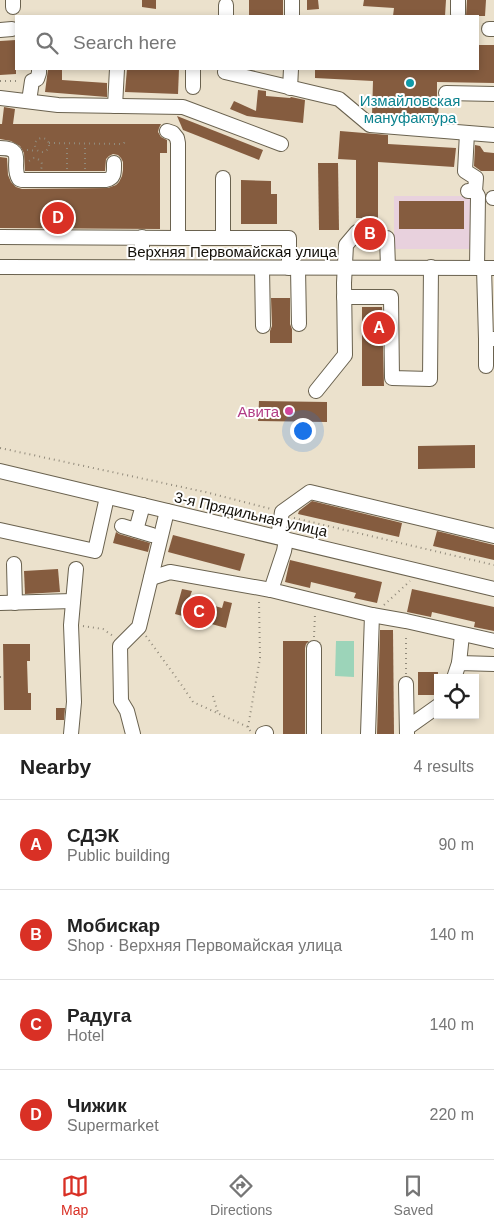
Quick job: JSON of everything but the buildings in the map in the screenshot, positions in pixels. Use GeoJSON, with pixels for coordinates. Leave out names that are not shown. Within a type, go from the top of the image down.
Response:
{"type":"FeatureCollection","features":[{"type":"Feature","properties":{"kind":"street"},"geometry":{"type":"LineString","coordinates":[[292,0],[292,15]]}},
{"type":"Feature","properties":{"kind":"street"},"geometry":{"type":"LineString","coordinates":[[458,0],[458,14]]}},
{"type":"Feature","properties":{"kind":"street"},"geometry":{"type":"LineString","coordinates":[[115,106],[117,70]]}},
{"type":"Feature","properties":{"kind":"street"},"geometry":{"type":"LineString","coordinates":[[193,70],[193,87]]}},
{"type":"Feature","properties":{"kind":"street"},"geometry":{"type":"LineString","coordinates":[[226,70],[226,72],[339,100],[370,125],[494,135]]}},
{"type":"Feature","properties":{"kind":"street"},"geometry":{"type":"LineString","coordinates":[[290,70],[290,88]]}},
{"type":"Feature","properties":{"kind":"street"},"geometry":{"type":"LineString","coordinates":[[29,101],[36,75]]}},
{"type":"Feature","properties":{"kind":"street"},"geometry":{"type":"LineString","coordinates":[[446,93],[494,94]]}},
{"type":"Feature","properties":{"kind":"street"},"geometry":{"type":"LineString","coordinates":[[0,98],[58,105],[182,107],[282,144]]}},
{"type":"Feature","properties":{"kind":"street"},"geometry":{"type":"LineString","coordinates":[[167,132],[174,133],[178,143],[178,238]]}},
{"type":"Feature","properties":{"kind":"street"},"geometry":{"type":"LineString","coordinates":[[467,133],[465,171],[476,178],[471,191],[478,196],[485,268],[490,339],[486,366]]}},
{"type":"Feature","properties":{"kind":"street"},"geometry":{"type":"LineString","coordinates":[[0,148],[14,151],[16,174],[22,180],[109,180],[114,175],[114,163]]}},
{"type":"Feature","properties":{"kind":"street"},"geometry":{"type":"LineString","coordinates":[[223,178],[223,238]]}},
{"type":"Feature","properties":{"kind":"street"},"geometry":{"type":"LineString","coordinates":[[316,391],[345,355],[344,268],[346,245],[357,232]]}},
{"type":"Feature","properties":{"kind":"street"},"geometry":{"type":"LineString","coordinates":[[0,237],[289,238],[294,268],[299,324]]}},
{"type":"Feature","properties":{"kind":"street"},"geometry":{"type":"LineString","coordinates":[[142,238],[142,267]]}},
{"type":"Feature","properties":{"kind":"street"},"geometry":{"type":"LineString","coordinates":[[387,238],[388,267]]}},
{"type":"Feature","properties":{"kind":"street","name":"Верхняя Первомайская улица"},"geometry":{"type":"LineString","coordinates":[[0,267],[485,268]]}},
{"type":"Feature","properties":{"kind":"street"},"geometry":{"type":"LineString","coordinates":[[344,297],[391,297],[392,378],[430,379],[431,267]]}},
{"type":"Feature","properties":{"kind":"street"},"geometry":{"type":"LineString","coordinates":[[262,268],[263,326]]}},
{"type":"Feature","properties":{"kind":"street","name":"3-я Прядильная улица"},"geometry":{"type":"LineString","coordinates":[[0,471],[494,589]]}},
{"type":"Feature","properties":{"kind":"street"},"geometry":{"type":"LineString","coordinates":[[265,589],[282,538],[282,512],[310,492],[494,536]]}},
{"type":"Feature","properties":{"kind":"street"},"geometry":{"type":"LineString","coordinates":[[0,530],[95,551],[107,497]]}},
{"type":"Feature","properties":{"kind":"street"},"geometry":{"type":"LineString","coordinates":[[136,530],[143,505]]}},
{"type":"Feature","properties":{"kind":"street"},"geometry":{"type":"LineString","coordinates":[[133,734],[128,711],[121,701],[120,646],[139,627],[167,511]]}},
{"type":"Feature","properties":{"kind":"street"},"geometry":{"type":"LineString","coordinates":[[122,526],[152,535]]}},
{"type":"Feature","properties":{"kind":"street"},"geometry":{"type":"LineString","coordinates":[[14,564],[15,603]]}},
{"type":"Feature","properties":{"kind":"street"},"geometry":{"type":"LineString","coordinates":[[71,734],[74,702],[71,625],[76,569]]}},
{"type":"Feature","properties":{"kind":"street"},"geometry":{"type":"LineString","coordinates":[[151,578],[170,572],[265,589],[372,615],[494,641]]}},
{"type":"Feature","properties":{"kind":"street"},"geometry":{"type":"LineString","coordinates":[[0,603],[73,601]]}},
{"type":"Feature","properties":{"kind":"street"},"geometry":{"type":"LineString","coordinates":[[368,734],[372,615]]}},
{"type":"Feature","properties":{"kind":"street"},"geometry":{"type":"LineString","coordinates":[[455,674],[459,663],[462,635]]}},
{"type":"Feature","properties":{"kind":"street"},"geometry":{"type":"LineString","coordinates":[[314,648],[314,734]]}},
{"type":"Feature","properties":{"kind":"street"},"geometry":{"type":"LineString","coordinates":[[459,663],[494,664]]}},
{"type":"Feature","properties":{"kind":"street"},"geometry":{"type":"LineString","coordinates":[[406,684],[407,731]]}},
{"type":"Feature","properties":{"kind":"street"},"geometry":{"type":"LineString","coordinates":[[407,731],[434,709]]}},
{"type":"Feature","properties":{"kind":"path"},"geometry":{"type":"LineString","coordinates":[[0,81],[36,75]]}},
{"type":"Feature","properties":{"kind":"path"},"geometry":{"type":"LineString","coordinates":[[49,143],[46,151],[40,152],[35,148],[36,141],[42,138],[45,138],[49,143],[67,144],[122,144],[125,140]]}},
{"type":"Feature","properties":{"kind":"path"},"geometry":{"type":"LineString","coordinates":[[66,180],[67,144]]}},
{"type":"Feature","properties":{"kind":"path"},"geometry":{"type":"LineString","coordinates":[[85,144],[85,180]]}},
{"type":"Feature","properties":{"kind":"path"},"geometry":{"type":"LineString","coordinates":[[38,158],[40,152]]}},
{"type":"Feature","properties":{"kind":"path"},"geometry":{"type":"LineString","coordinates":[[0,448],[206,492],[282,512],[290,517],[494,565]]}},
{"type":"Feature","properties":{"kind":"path"},"geometry":{"type":"LineString","coordinates":[[372,615],[410,581]]}},
{"type":"Feature","properties":{"kind":"path"},"geometry":{"type":"LineString","coordinates":[[252,734],[248,726],[260,658],[265,589]]}},
{"type":"Feature","properties":{"kind":"path"},"geometry":{"type":"LineString","coordinates":[[314,648],[316,601]]}},
{"type":"Feature","properties":{"kind":"path"},"geometry":{"type":"LineString","coordinates":[[406,621],[406,684]]}},
{"type":"Feature","properties":{"kind":"path"},"geometry":{"type":"LineString","coordinates":[[71,625],[103,629],[124,642]]}},
{"type":"Feature","properties":{"kind":"path"},"geometry":{"type":"LineString","coordinates":[[139,627],[193,702],[248,726]]}},
{"type":"Feature","properties":{"kind":"path"},"geometry":{"type":"LineString","coordinates":[[213,696],[218,713]]}},
{"type":"Feature","properties":{"kind":"shaded area"},"geometry":{"type":"Polygon","coordinates":[[[394,196],[472,196],[472,249],[394,249],[394,196]]]}},
{"type":"Feature","properties":{"kind":"green space"},"geometry":{"type":"Polygon","coordinates":[[[336,641],[354,641],[354,677],[335,676],[336,641]]]}},
{"type":"Feature","properties":{"kind":"place","name":"Измайловская мануфактура"},"geometry":{"type":"Point","coordinates":[410,83]}},
{"type":"Feature","properties":{"kind":"place","name":"Чижик"},"geometry":{"type":"Point","coordinates":[58,218]}},
{"type":"Feature","properties":{"kind":"place","name":"Мобискар"},"geometry":{"type":"Point","coordinates":[370,234]}},
{"type":"Feature","properties":{"kind":"place","name":"СДЭК"},"geometry":{"type":"Point","coordinates":[379,328]}},
{"type":"Feature","properties":{"kind":"place","name":"Авита"},"geometry":{"type":"Point","coordinates":[289,411]}},
{"type":"Feature","properties":{"kind":"place","name":"Радуга"},"geometry":{"type":"Point","coordinates":[199,612]}}]}
